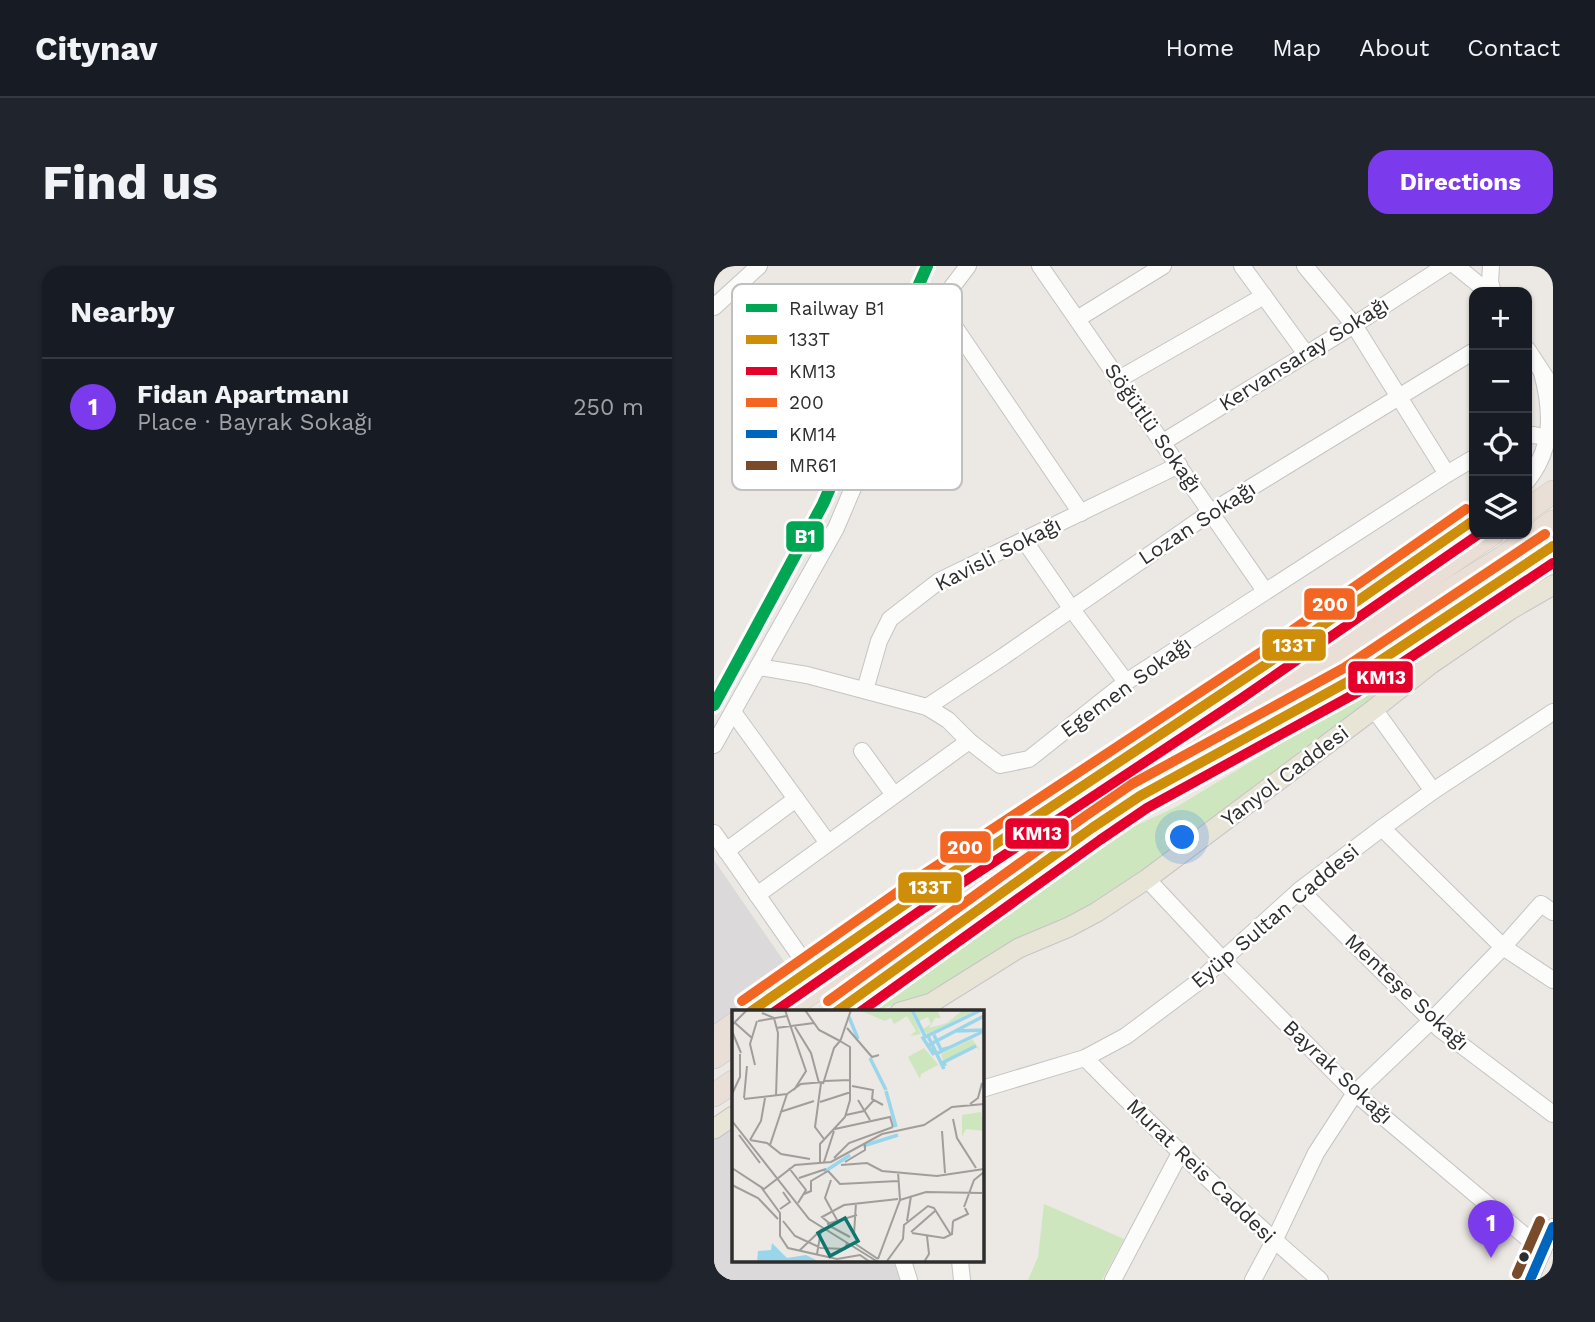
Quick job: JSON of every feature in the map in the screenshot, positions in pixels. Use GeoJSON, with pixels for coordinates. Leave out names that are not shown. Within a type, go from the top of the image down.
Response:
{"type":"FeatureCollection","features":[{"type":"Feature","properties":{"kind":"highway"},"geometry":{"type":"LineString","coordinates":[[1532,507],[1553,492]]}},
{"type":"Feature","properties":{"kind":"highway"},"geometry":{"type":"LineString","coordinates":[[839,1010],[1092,828],[1355,650],[1502,558],[1553,522]]}},
{"type":"Feature","properties":{"kind":"highway"},"geometry":{"type":"LineString","coordinates":[[785,1010],[1485,539]]}},
{"type":"Feature","properties":{"kind":"highway"},"geometry":{"type":"LineString","coordinates":[[753,1010],[809,969]]}},
{"type":"Feature","properties":{"kind":"highway"},"geometry":{"type":"LineString","coordinates":[[714,1039],[732,1026]]}},
{"type":"Feature","properties":{"kind":"highway"},"geometry":{"type":"LineString","coordinates":[[714,1057],[732,1045]]}},
{"type":"Feature","properties":{"kind":"highway"},"geometry":{"type":"LineString","coordinates":[[714,1095],[732,1083]]}},
{"type":"Feature","properties":{"kind":"main road","name":"Yanyol Caddesi"},"geometry":{"type":"LineString","coordinates":[[908,1010],[944,996],[1019,948],[1082,921],[1147,879],[1442,656],[1510,610],[1553,585]]}},
{"type":"Feature","properties":{"kind":"main road"},"geometry":{"type":"LineString","coordinates":[[714,1129],[732,1117]]}},
{"type":"Feature","properties":{"kind":"street"},"geometry":{"type":"LineString","coordinates":[[739,284],[759,266]]}},
{"type":"Feature","properties":{"kind":"street"},"geometry":{"type":"LineString","coordinates":[[954,284],[968,266]]}},
{"type":"Feature","properties":{"kind":"street","name":"Söğütlü Sokağı"},"geometry":{"type":"LineString","coordinates":[[1040,266],[1265,591]]}},
{"type":"Feature","properties":{"kind":"street"},"geometry":{"type":"LineString","coordinates":[[1077,319],[1163,266]]}},
{"type":"Feature","properties":{"kind":"street"},"geometry":{"type":"LineString","coordinates":[[1242,266],[1306,354]]}},
{"type":"Feature","properties":{"kind":"street"},"geometry":{"type":"LineString","coordinates":[[1305,266],[1354,325],[1447,474]]}},
{"type":"Feature","properties":{"kind":"street","name":"Kervansaray Sokağı"},"geometry":{"type":"LineString","coordinates":[[1163,442],[1445,266]]}},
{"type":"Feature","properties":{"kind":"street"},"geometry":{"type":"LineString","coordinates":[[1457,266],[1484,287]]}},
{"type":"Feature","properties":{"kind":"street"},"geometry":{"type":"LineString","coordinates":[[1490,287],[1491,266]]}},
{"type":"Feature","properties":{"kind":"street"},"geometry":{"type":"LineString","coordinates":[[714,307],[732,291]]}},
{"type":"Feature","properties":{"kind":"street"},"geometry":{"type":"LineString","coordinates":[[1119,379],[1264,296]]}},
{"type":"Feature","properties":{"kind":"street"},"geometry":{"type":"LineString","coordinates":[[962,338],[1081,513]]}},
{"type":"Feature","properties":{"kind":"street"},"geometry":{"type":"LineString","coordinates":[[1528,350],[1553,389]]}},
{"type":"Feature","properties":{"kind":"street","name":"Lozan Sokağı"},"geometry":{"type":"LineString","coordinates":[[927,707],[1211,512],[1469,354]]}},
{"type":"Feature","properties":{"kind":"street"},"geometry":{"type":"LineString","coordinates":[[1532,476],[1542,460],[1549,438],[1552,410],[1542,373]]}},
{"type":"Feature","properties":{"kind":"street"},"geometry":{"type":"LineString","coordinates":[[1532,435],[1549,438]]}},
{"type":"Feature","properties":{"kind":"street","name":"Egemen Sokağı"},"geometry":{"type":"LineString","coordinates":[[759,667],[807,675],[927,707],[948,720],[969,741],[1000,765],[1028,759],[1126,682],[1469,461]]}},
{"type":"Feature","properties":{"kind":"street","name":"Kavisli Sokağı"},"geometry":{"type":"LineString","coordinates":[[866,690],[879,641],[890,619],[939,581],[1179,465]]}},
{"type":"Feature","properties":{"kind":"street"},"geometry":{"type":"LineString","coordinates":[[1532,479],[1553,467]]}},
{"type":"Feature","properties":{"kind":"street"},"geometry":{"type":"LineString","coordinates":[[714,745],[836,528],[852,490]]}},
{"type":"Feature","properties":{"kind":"street"},"geometry":{"type":"LineString","coordinates":[[714,834],[809,969],[1202,708],[1469,523]]}},
{"type":"Feature","properties":{"kind":"street"},"geometry":{"type":"LineString","coordinates":[[1024,540],[1126,682]]}},
{"type":"Feature","properties":{"kind":"street"},"geometry":{"type":"LineString","coordinates":[[1374,709],[1433,791]]}},
{"type":"Feature","properties":{"kind":"street"},"geometry":{"type":"LineString","coordinates":[[733,712],[828,843]]}},
{"type":"Feature","properties":{"kind":"street","name":"Eyüp Sultan Caddesi"},"geometry":{"type":"LineString","coordinates":[[984,1088],[1085,1058],[1119,1040],[1198,982],[1300,890],[1382,828],[1553,712]]}},
{"type":"Feature","properties":{"kind":"street"},"geometry":{"type":"LineString","coordinates":[[757,895],[969,741]]}},
{"type":"Feature","properties":{"kind":"street"},"geometry":{"type":"LineString","coordinates":[[862,751],[894,795]]}},
{"type":"Feature","properties":{"kind":"street"},"geometry":{"type":"LineString","coordinates":[[726,851],[796,800]]}},
{"type":"Feature","properties":{"kind":"street"},"geometry":{"type":"LineString","coordinates":[[1382,828],[1503,947],[1553,980]]}},
{"type":"Feature","properties":{"kind":"street","name":"Bayrak Sokağı"},"geometry":{"type":"LineString","coordinates":[[1147,879],[1355,1093],[1543,1251]]}},
{"type":"Feature","properties":{"kind":"street","name":"Menteşe Sokağı"},"geometry":{"type":"LineString","coordinates":[[1300,890],[1440,1029],[1553,1114]]}},
{"type":"Feature","properties":{"kind":"street"},"geometry":{"type":"LineString","coordinates":[[1253,1280],[1316,1153],[1355,1093],[1432,1020],[1541,904],[1553,912]]}},
{"type":"Feature","properties":{"kind":"street"},"geometry":{"type":"LineString","coordinates":[[931,1010],[944,996]]}},
{"type":"Feature","properties":{"kind":"street","name":"Murat Reis Caddesi"},"geometry":{"type":"LineString","coordinates":[[1085,1058],[1180,1153],[1320,1280]]}},
{"type":"Feature","properties":{"kind":"street"},"geometry":{"type":"LineString","coordinates":[[1113,1280],[1180,1153]]}},
{"type":"Feature","properties":{"kind":"street"},"geometry":{"type":"LineString","coordinates":[[1530,1280],[1553,1227]]}},
{"type":"Feature","properties":{"kind":"street"},"geometry":{"type":"LineString","coordinates":[[904,1262],[909,1280]]}},
{"type":"Feature","properties":{"kind":"street"},"geometry":{"type":"LineString","coordinates":[[960,1262],[962,1280]]}},
{"type":"Feature","properties":{"kind":"shaded area"},"geometry":{"type":"Polygon","coordinates":[[[714,860],[792,973],[738,1010],[732,1010],[732,1014],[714,1026],[714,860]]]}},
{"type":"Feature","properties":{"kind":"shaded area"},"geometry":{"type":"Polygon","coordinates":[[[732,1126],[732,1262],[893,1262],[900,1280],[714,1280],[714,1138],[732,1126]]]}},
{"type":"Feature","properties":{"kind":"green space"},"geometry":{"type":"Polygon","coordinates":[[[1395,674],[1370,703],[1137,875],[1066,922],[1016,943],[922,996],[882,1010],[862,1010],[1137,825],[1178,806],[1395,674]]]}},
{"type":"Feature","properties":{"kind":"green space"},"geometry":{"type":"Polygon","coordinates":[[[1044,1204],[1124,1239],[1102,1280],[1028,1280],[1038,1257],[1044,1204]]]}},
{"type":"Feature","properties":{"kind":"rail line","name":"B1"},"geometry":{"type":"LineString","coordinates":[[919,284],[927,266]]}},
{"type":"Feature","properties":{"kind":"rail line","name":"B1"},"geometry":{"type":"LineString","coordinates":[[714,705],[829,490]]}},
{"type":"Feature","properties":{"kind":"transit line","name":"200"},"geometry":{"type":"LineString","coordinates":[[742,1001],[909,884],[1261,652],[1466,509]]}},
{"type":"Feature","properties":{"kind":"transit line","name":"133T"},"geometry":{"type":"LineString","coordinates":[[753,1010],[917,896],[1268,663],[1469,523]]}},
{"type":"Feature","properties":{"kind":"transit line","name":"200"},"geometry":{"type":"LineString","coordinates":[[828,1001],[1132,784],[1344,668],[1545,534]]}},
{"type":"Feature","properties":{"kind":"transit line","name":"KM13"},"geometry":{"type":"LineString","coordinates":[[777,1010],[924,908],[1242,698],[1472,539]]}},
{"type":"Feature","properties":{"kind":"transit line","name":"133T"},"geometry":{"type":"LineString","coordinates":[[839,1010],[1140,796],[1351,680],[1553,546]]}},
{"type":"Feature","properties":{"kind":"transit line","name":"KM13"},"geometry":{"type":"LineString","coordinates":[[863,1010],[1147,808],[1358,692],[1553,563]]}},
{"type":"Feature","properties":{"kind":"transit line","name":"MR61"},"geometry":{"type":"LineString","coordinates":[[1517,1274],[1540,1221]]}},
{"type":"Feature","properties":{"kind":"transit line","name":"KM14"},"geometry":{"type":"LineString","coordinates":[[1530,1280],[1553,1227]]}},
{"type":"Feature","properties":{"kind":"place","name":"Fidan Apartmanı"},"geometry":{"type":"Point","coordinates":[1491,1258]}}]}
